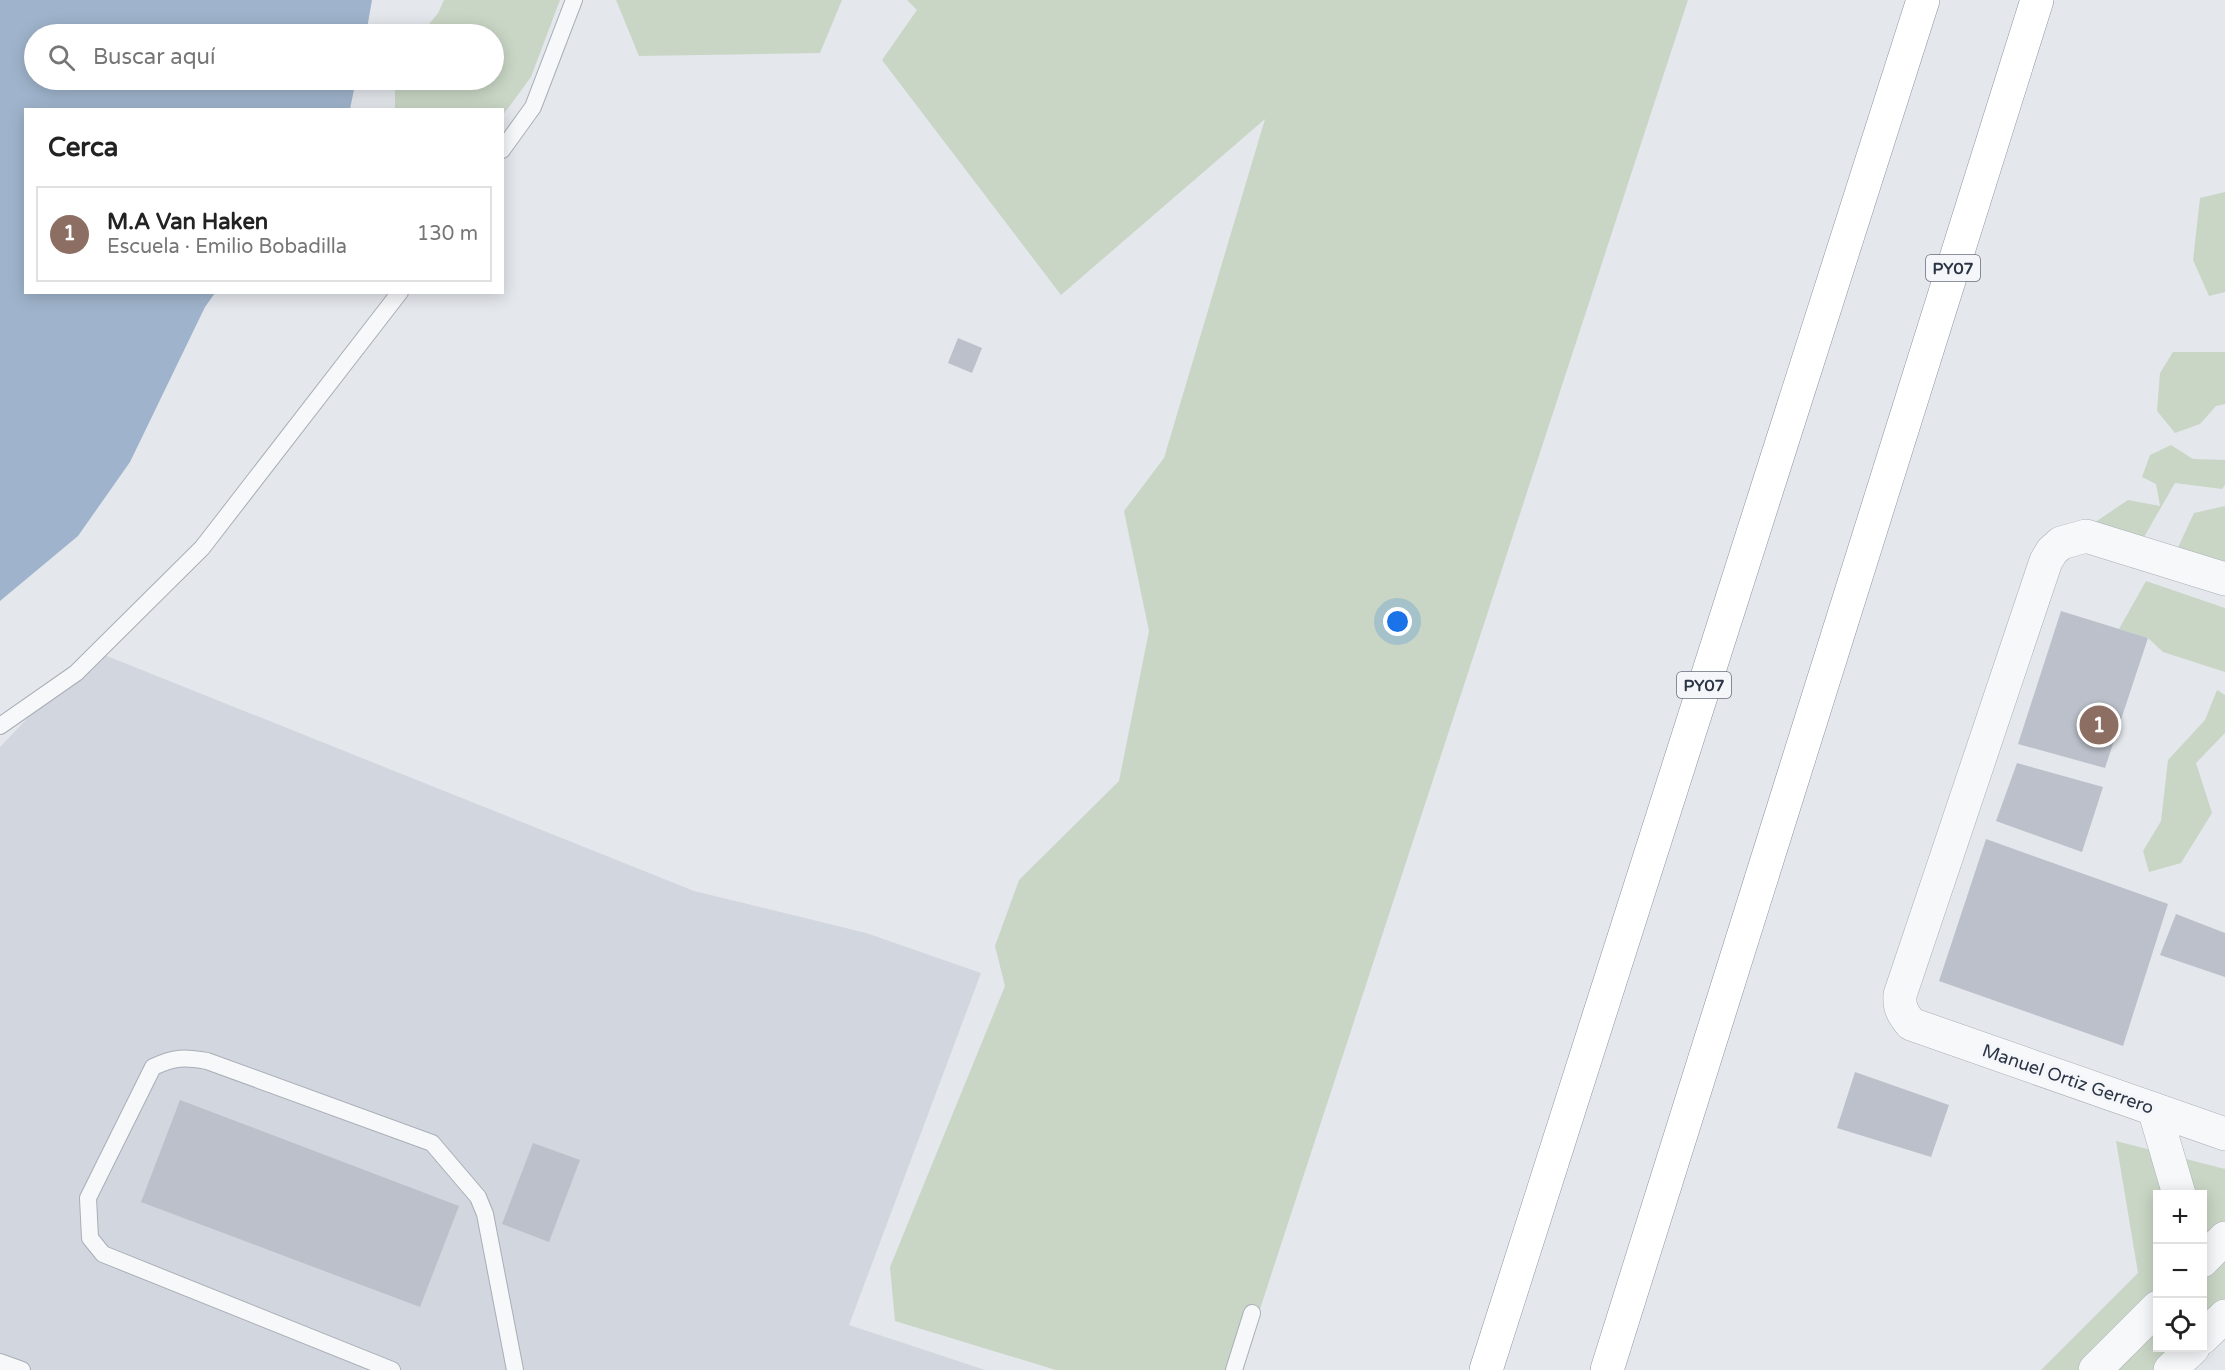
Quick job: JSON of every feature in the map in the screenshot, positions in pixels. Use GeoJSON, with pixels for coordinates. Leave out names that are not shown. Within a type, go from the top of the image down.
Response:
{"type":"FeatureCollection","features":[{"type":"Feature","properties":{"kind":"highway","name":"PY07"},"geometry":{"type":"LineString","coordinates":[[1486,1370],[1923,0]]}},
{"type":"Feature","properties":{"kind":"highway","name":"PY07"},"geometry":{"type":"LineString","coordinates":[[1607,1370],[2037,0]]}},
{"type":"Feature","properties":{"kind":"street","name":"Manuel Ortiz Gerrero"},"geometry":{"type":"LineString","coordinates":[[2225,579],[2086,536],[2061,543],[2052,551],[2046,561],[1900,995],[1901,1011],[1911,1024],[2225,1134]]}},
{"type":"Feature","properties":{"kind":"street"},"geometry":{"type":"LineString","coordinates":[[2154,1109],[2178,1190]]}},
{"type":"Feature","properties":{"kind":"street"},"geometry":{"type":"LineString","coordinates":[[2207,1256],[2225,1238]]}},
{"type":"Feature","properties":{"kind":"street"},"geometry":{"type":"LineString","coordinates":[[2095,1370],[2153,1310]]}},
{"type":"Feature","properties":{"kind":"street"},"geometry":{"type":"LineString","coordinates":[[2207,1333],[2225,1316]]}},
{"type":"Feature","properties":{"kind":"street"},"geometry":{"type":"LineString","coordinates":[[2170,1370],[2188,1352]]}},
{"type":"Feature","properties":{"kind":"lane"},"geometry":{"type":"LineString","coordinates":[[504,147],[533,107],[574,0]]}},
{"type":"Feature","properties":{"kind":"lane"},"geometry":{"type":"LineString","coordinates":[[0,726],[76,673],[202,548],[398,294]]}},
{"type":"Feature","properties":{"kind":"lane"},"geometry":{"type":"LineString","coordinates":[[392,1370],[103,1254],[90,1238],[88,1198],[153,1067],[171,1059],[187,1057],[207,1062],[432,1143],[478,1197],[485,1214],[515,1370]]}},
{"type":"Feature","properties":{"kind":"lane"},"geometry":{"type":"LineString","coordinates":[[1233,1370],[1252,1313]]}},
{"type":"Feature","properties":{"kind":"lane"},"geometry":{"type":"LineString","coordinates":[[0,1362],[22,1370]]}},
{"type":"Feature","properties":{"kind":"shaded area"},"geometry":{"type":"Polygon","coordinates":[[[92,650],[694,891],[866,933],[981,973],[849,1325],[985,1370],[0,1370],[0,747],[92,650]]]}},
{"type":"Feature","properties":{"kind":"green space"},"geometry":{"type":"Polygon","coordinates":[[[444,0],[560,0],[531,77],[504,114],[504,108],[395,108],[395,90],[504,90],[504,24],[429,24],[444,0]]]}},
{"type":"Feature","properties":{"kind":"green space"},"geometry":{"type":"Polygon","coordinates":[[[616,0],[842,0],[820,53],[639,56],[616,0]]]}},
{"type":"Feature","properties":{"kind":"green space"},"geometry":{"type":"Polygon","coordinates":[[[907,0],[1688,0],[1240,1370],[1056,1370],[895,1321],[890,1267],[1005,986],[995,946],[1019,880],[1119,781],[1149,631],[1124,511],[1164,458],[1265,119],[1061,295],[882,60],[917,10],[907,0]]]}},
{"type":"Feature","properties":{"kind":"green space"},"geometry":{"type":"Polygon","coordinates":[[[2225,192],[2225,292],[2209,296],[2193,260],[2200,198],[2225,192]]]}},
{"type":"Feature","properties":{"kind":"green space"},"geometry":{"type":"Polygon","coordinates":[[[2173,352],[2225,352],[2225,404],[2216,406],[2200,424],[2175,433],[2157,411],[2160,373],[2173,352]]]}},
{"type":"Feature","properties":{"kind":"green space"},"geometry":{"type":"Polygon","coordinates":[[[2171,445],[2193,459],[2225,460],[2225,485],[2222,489],[2175,483],[2136,551],[2088,527],[2128,500],[2160,506],[2156,484],[2142,477],[2150,455],[2171,445]]]}},
{"type":"Feature","properties":{"kind":"green space"},"geometry":{"type":"Polygon","coordinates":[[[2225,506],[2225,561],[2174,556],[2194,513],[2225,506]]]}},
{"type":"Feature","properties":{"kind":"green space"},"geometry":{"type":"Polygon","coordinates":[[[2146,581],[2225,608],[2225,672],[2163,652],[2148,638],[2119,629],[2146,581]]]}},
{"type":"Feature","properties":{"kind":"green space"},"geometry":{"type":"Polygon","coordinates":[[[2217,690],[2225,695],[2225,733],[2196,763],[2212,813],[2181,863],[2149,872],[2143,851],[2161,821],[2168,760],[2205,720],[2217,690]]]}},
{"type":"Feature","properties":{"kind":"green space"},"geometry":{"type":"Polygon","coordinates":[[[2116,1141],[2225,1169],[2225,1310],[2207,1333],[2207,1190],[2153,1190],[2153,1352],[2191,1352],[2176,1370],[2041,1370],[2138,1273],[2116,1141]]]}},
{"type":"Feature","properties":{"kind":"water"},"geometry":{"type":"Polygon","coordinates":[[[0,0],[372,0],[368,24],[24,24],[24,90],[354,90],[350,108],[24,108],[24,294],[214,294],[205,307],[130,462],[78,536],[0,601],[0,0]]]}},
{"type":"Feature","properties":{"kind":"building"},"geometry":{"type":"Polygon","coordinates":[[[958,338],[982,348],[972,373],[948,363],[958,338]]]}},
{"type":"Feature","properties":{"kind":"building"},"geometry":{"type":"Polygon","coordinates":[[[2061,611],[2148,638],[2105,768],[2018,744],[2061,611]]]}},
{"type":"Feature","properties":{"kind":"building"},"geometry":{"type":"Polygon","coordinates":[[[2017,763],[2103,787],[2082,852],[1996,821],[2017,763]]]}},
{"type":"Feature","properties":{"kind":"building"},"geometry":{"type":"Polygon","coordinates":[[[1986,839],[2168,904],[2123,1046],[1939,981],[1986,839]]]}},
{"type":"Feature","properties":{"kind":"building"},"geometry":{"type":"Polygon","coordinates":[[[2176,914],[2225,933],[2225,977],[2160,955],[2176,914]]]}},
{"type":"Feature","properties":{"kind":"building"},"geometry":{"type":"Polygon","coordinates":[[[1855,1072],[1949,1105],[1931,1157],[1837,1128],[1855,1072]]]}},
{"type":"Feature","properties":{"kind":"building"},"geometry":{"type":"Polygon","coordinates":[[[180,1100],[459,1206],[420,1307],[141,1202],[180,1100]]]}},
{"type":"Feature","properties":{"kind":"building"},"geometry":{"type":"Polygon","coordinates":[[[533,1143],[580,1160],[549,1242],[502,1224],[533,1143]]]}},
{"type":"Feature","properties":{"kind":"place","name":"M.A Van Haken"},"geometry":{"type":"Point","coordinates":[2099,725]}}]}
